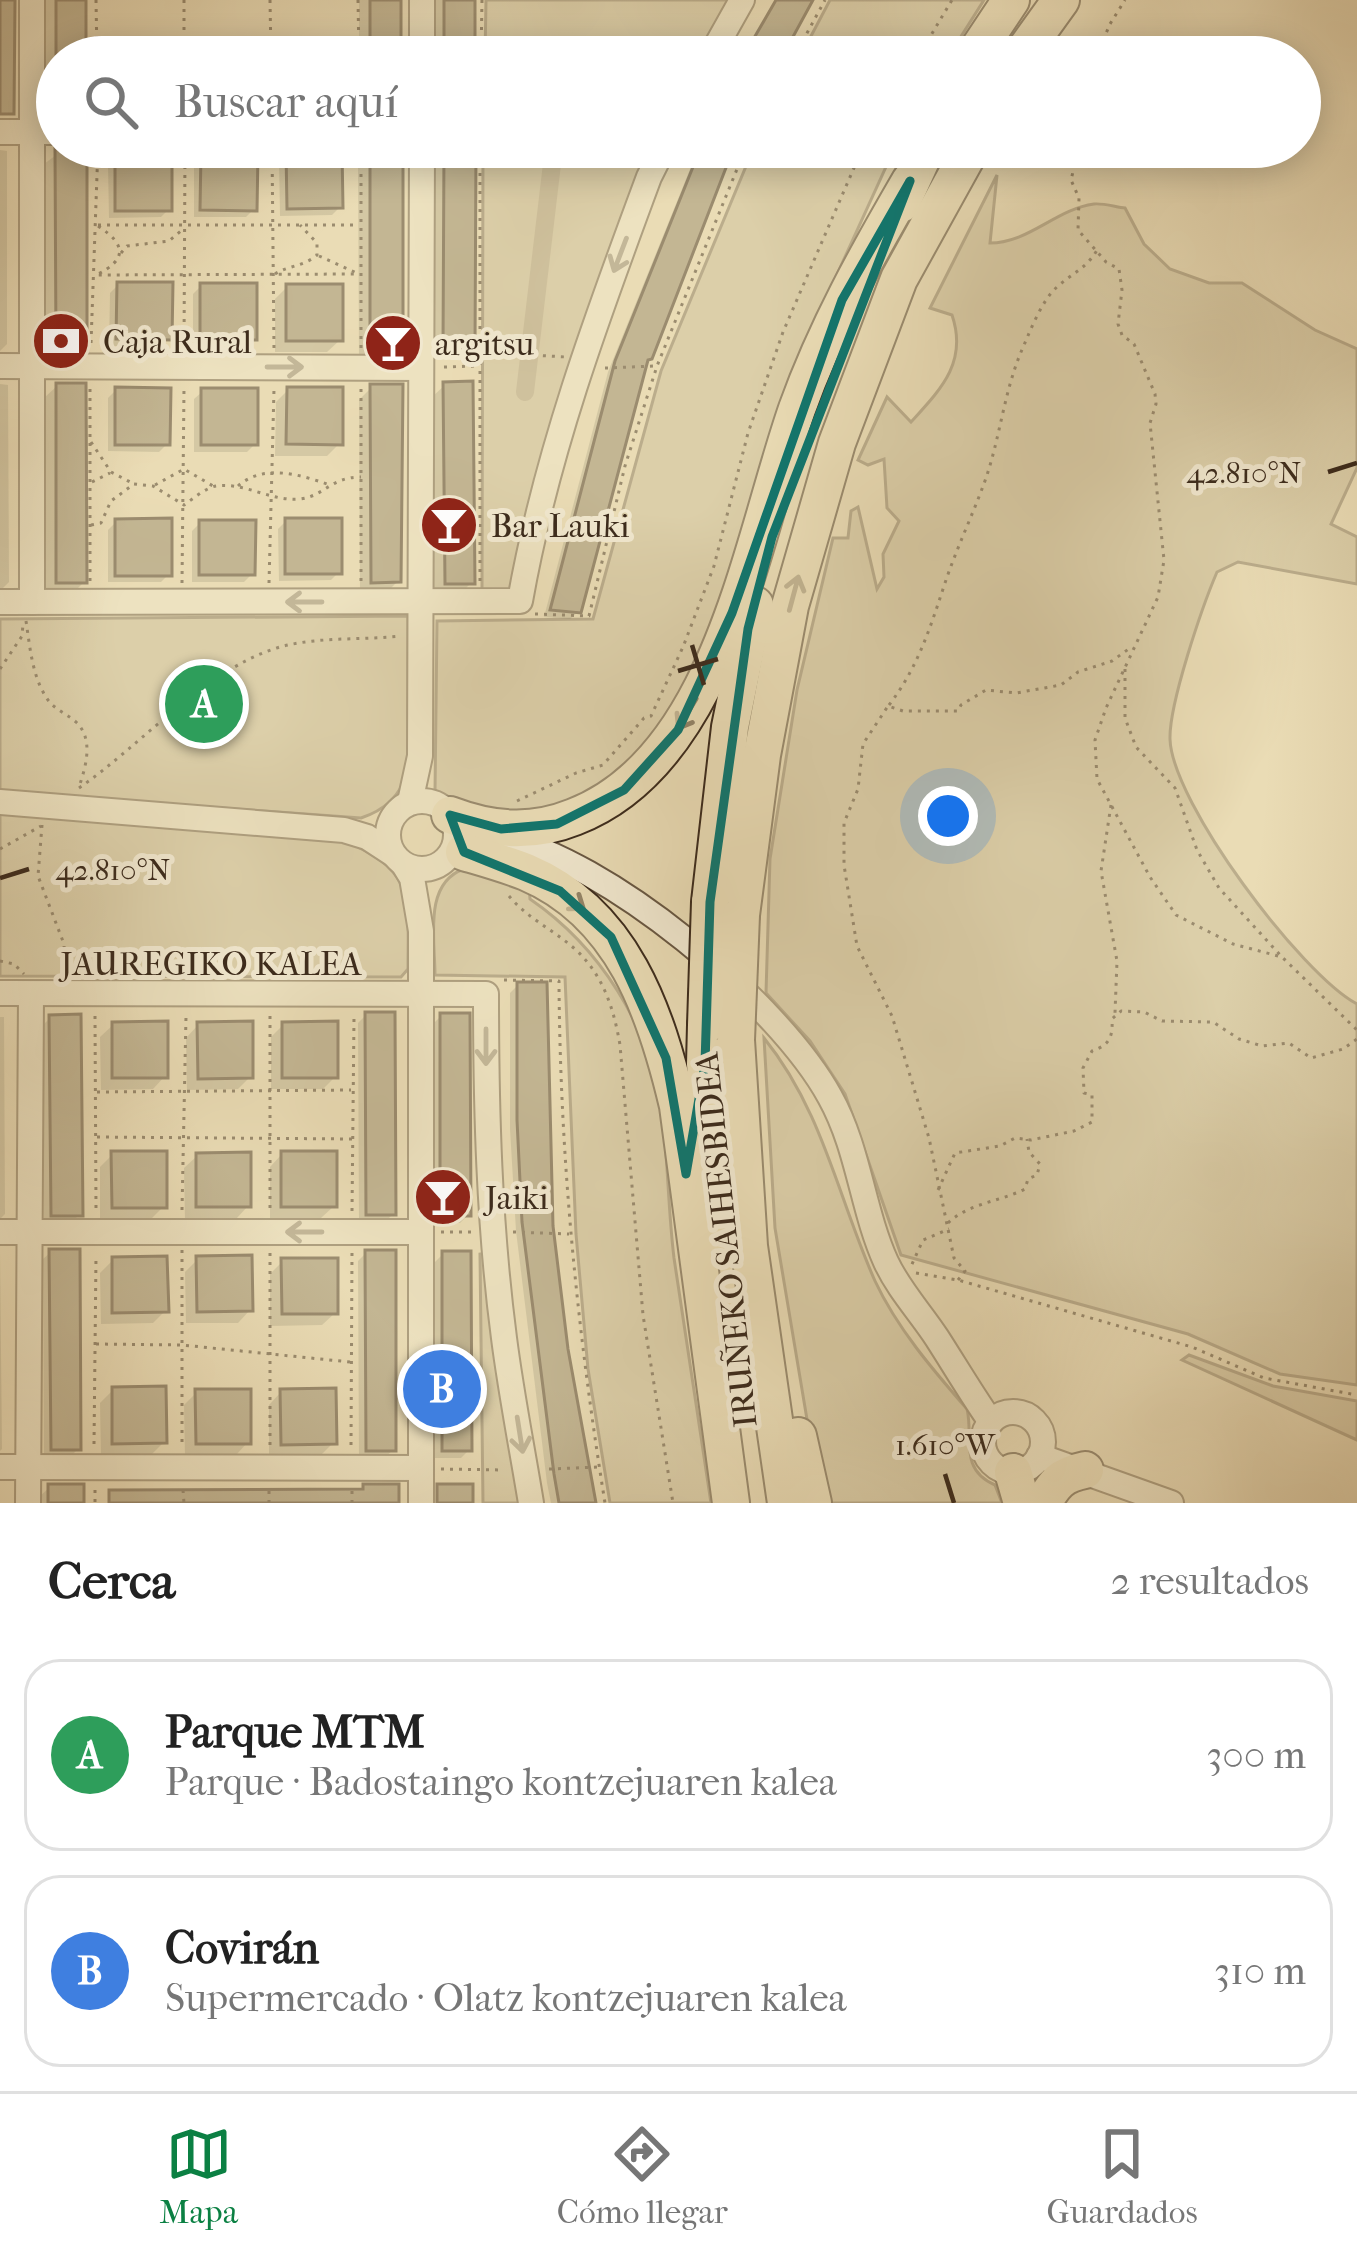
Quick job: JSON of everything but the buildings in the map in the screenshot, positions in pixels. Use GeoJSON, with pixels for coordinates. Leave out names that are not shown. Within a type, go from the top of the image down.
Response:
{"type":"FeatureCollection","features":[{"type":"Feature","properties":{"kind":"highway"},"geometry":{"type":"LineString","coordinates":[[1040,36],[1061,0]]}},
{"type":"Feature","properties":{"kind":"highway"},"geometry":{"type":"LineString","coordinates":[[1046,36],[1079,0]]}},
{"type":"Feature","properties":{"kind":"highway","name":"IRUÑEKO SAIHESBIDEA"},"geometry":{"type":"LineString","coordinates":[[786,1503],[749,1246],[739,1086],[721,1032],[730,727],[772,537],[916,168]]}},
{"type":"Feature","properties":{"kind":"highway","name":"IRUÑEKO SAIHESBIDEA"},"geometry":{"type":"LineString","coordinates":[[726,909],[796,586],[837,443],[899,279],[963,168]]}},
{"type":"Feature","properties":{"kind":"highway"},"geometry":{"type":"LineString","coordinates":[[450,837],[529,829],[576,817],[624,790],[654,763],[678,730],[696,701],[732,613],[798,406],[842,299],[910,181]]}},
{"type":"Feature","properties":{"kind":"highway"},"geometry":{"type":"LineString","coordinates":[[450,837],[528,873],[589,913],[611,937],[644,993],[678,1106],[731,1503]]}},
{"type":"Feature","properties":{"kind":"highway","name":"IRUÑEKO SAIHESBIDEA"},"geometry":{"type":"LineString","coordinates":[[721,1032],[705,1064],[724,1297],[753,1503]]}},
{"type":"Feature","properties":{"kind":"highway"},"geometry":{"type":"LineString","coordinates":[[686,1174],[705,1064]]}},
{"type":"Feature","properties":{"kind":"highway"},"geometry":{"type":"LineString","coordinates":[[739,1086],[783,1367],[813,1503]]}},
{"type":"Feature","properties":{"kind":"highway"},"geometry":{"type":"LineString","coordinates":[[1030,1467],[1039,1503]]}},
{"type":"Feature","properties":{"kind":"highway"},"geometry":{"type":"LineString","coordinates":[[1039,1503],[1056,1481],[1085,1470]]}},
{"type":"Feature","properties":{"kind":"street"},"geometry":{"type":"LineString","coordinates":[[32,0],[36,41]]}},
{"type":"Feature","properties":{"kind":"street"},"geometry":{"type":"LineString","coordinates":[[422,0],[422,36]]}},
{"type":"Feature","properties":{"kind":"street"},"geometry":{"type":"LineString","coordinates":[[722,36],[742,0]]}},
{"type":"Feature","properties":{"kind":"street"},"geometry":{"type":"LineString","coordinates":[[0,132],[36,132]]}},
{"type":"Feature","properties":{"kind":"street"},"geometry":{"type":"LineString","coordinates":[[32,602],[33,366],[43,168]]}},
{"type":"Feature","properties":{"kind":"street"},"geometry":{"type":"LineString","coordinates":[[410,802],[420,757],[422,168]]}},
{"type":"Feature","properties":{"kind":"street"},"geometry":{"type":"LineString","coordinates":[[0,602],[520,601],[547,473],[581,364],[654,168]]}},
{"type":"Feature","properties":{"kind":"street"},"geometry":{"type":"LineString","coordinates":[[0,366],[421,368]]}},
{"type":"Feature","properties":{"kind":"street"},"geometry":{"type":"LineString","coordinates":[[420,757],[450,837],[421,932]]}},
{"type":"Feature","properties":{"kind":"street"},"geometry":{"type":"LineString","coordinates":[[421,1503],[421,932],[415,889],[387,839],[397,810],[422,800],[450,837],[492,848],[543,853],[637,904],[786,1032],[831,1098],[886,1262],[998,1418]]}},
{"type":"Feature","properties":{"kind":"street"},"geometry":{"type":"LineString","coordinates":[[0,802],[344,830],[367,837],[419,869],[450,837]]}},
{"type":"Feature","properties":{"kind":"street"},"geometry":{"type":"LineString","coordinates":[[344,830],[389,823]]}},
{"type":"Feature","properties":{"kind":"street"},"geometry":{"type":"LineString","coordinates":[[28,1503],[30,987]]}},
{"type":"Feature","properties":{"kind":"street","name":"JAUREGIKO KALEA"},"geometry":{"type":"LineString","coordinates":[[0,994],[30,987],[95,996],[486,994],[486,1126],[494,1232],[504,1338],[531,1503]]}},
{"type":"Feature","properties":{"kind":"street"},"geometry":{"type":"LineString","coordinates":[[0,1232],[421,1232]]}},
{"type":"Feature","properties":{"kind":"street"},"geometry":{"type":"LineString","coordinates":[[1030,1467],[1031,1418],[1018,1413],[998,1418],[983,1443],[996,1467],[1085,1470],[1171,1503]]}},
{"type":"Feature","properties":{"kind":"street"},"geometry":{"type":"LineString","coordinates":[[0,1467],[421,1468]]}},
{"type":"Feature","properties":{"kind":"street"},"geometry":{"type":"LineString","coordinates":[[1030,1467],[1137,1490]]}},
{"type":"Feature","properties":{"kind":"path"},"geometry":{"type":"LineString","coordinates":[[96,0],[97,36]]}},
{"type":"Feature","properties":{"kind":"path"},"geometry":{"type":"LineString","coordinates":[[184,0],[184,36]]}},
{"type":"Feature","properties":{"kind":"path"},"geometry":{"type":"LineString","coordinates":[[271,0],[271,36]]}},
{"type":"Feature","properties":{"kind":"path"},"geometry":{"type":"LineString","coordinates":[[358,0],[359,36]]}},
{"type":"Feature","properties":{"kind":"path"},"geometry":{"type":"LineString","coordinates":[[481,36],[482,0]]}},
{"type":"Feature","properties":{"kind":"path"},"geometry":{"type":"LineString","coordinates":[[805,36],[825,0]]}},
{"type":"Feature","properties":{"kind":"path"},"geometry":{"type":"LineString","coordinates":[[931,36],[952,0]]}},
{"type":"Feature","properties":{"kind":"path"},"geometry":{"type":"LineString","coordinates":[[1107,36],[1125,0]]}},
{"type":"Feature","properties":{"kind":"path"},"geometry":{"type":"LineString","coordinates":[[90,589],[90,367],[97,168]]}},
{"type":"Feature","properties":{"kind":"path"},"geometry":{"type":"LineString","coordinates":[[182,590],[185,168]]}},
{"type":"Feature","properties":{"kind":"path"},"geometry":{"type":"LineString","coordinates":[[269,589],[272,168]]}},
{"type":"Feature","properties":{"kind":"path"},"geometry":{"type":"LineString","coordinates":[[361,168],[361,602]]}},
{"type":"Feature","properties":{"kind":"path"},"geometry":{"type":"LineString","coordinates":[[480,168],[481,601]]}},
{"type":"Feature","properties":{"kind":"path"},"geometry":{"type":"LineString","coordinates":[[520,601],[537,616],[589,616],[626,466],[657,366],[737,168]]}},
{"type":"Feature","properties":{"kind":"path"},"geometry":{"type":"LineString","coordinates":[[512,803],[603,765],[644,718],[651,716],[714,566],[748,433],[783,332],[854,168]]}},
{"type":"Feature","properties":{"kind":"path"},"geometry":{"type":"LineString","coordinates":[[1075,168],[1078,230],[1106,262],[1119,269],[1121,335],[1134,344],[1152,382],[1156,404],[1150,423],[1164,560],[1158,597],[1095,740],[1096,779],[1176,916],[1233,944],[1282,957]]}},
{"type":"Feature","properties":{"kind":"path"},"geometry":{"type":"LineString","coordinates":[[96,225],[361,225]]}},
{"type":"Feature","properties":{"kind":"path"},"geometry":{"type":"LineString","coordinates":[[96,225],[118,244],[120,255]]}},
{"type":"Feature","properties":{"kind":"path"},"geometry":{"type":"LineString","coordinates":[[96,275],[115,266],[127,246],[170,241],[185,226]]}},
{"type":"Feature","properties":{"kind":"path"},"geometry":{"type":"LineString","coordinates":[[273,275],[285,267],[304,266],[317,255],[317,243],[300,226]]}},
{"type":"Feature","properties":{"kind":"path"},"geometry":{"type":"LineString","coordinates":[[958,1280],[965,1270],[954,1258],[928,1138],[892,1016],[856,946],[844,865],[844,824],[858,789],[863,744],[910,676],[940,610],[946,580],[980,499],[1022,350],[1057,286],[1091,262],[1097,250]]}},
{"type":"Feature","properties":{"kind":"path"},"geometry":{"type":"LineString","coordinates":[[317,255],[361,274]]}},
{"type":"Feature","properties":{"kind":"path"},"geometry":{"type":"LineString","coordinates":[[96,275],[361,274]]}},
{"type":"Feature","properties":{"kind":"path"},"geometry":{"type":"LineString","coordinates":[[478,352],[581,364],[657,366]]}},
{"type":"Feature","properties":{"kind":"path"},"geometry":{"type":"LineString","coordinates":[[421,368],[478,366]]}},
{"type":"Feature","properties":{"kind":"path"},"geometry":{"type":"LineString","coordinates":[[90,441],[111,472],[134,484],[154,486],[184,505]]}},
{"type":"Feature","properties":{"kind":"path"},"geometry":{"type":"LineString","coordinates":[[184,469],[213,486],[286,500],[308,498],[343,477],[361,477]]}},
{"type":"Feature","properties":{"kind":"path"},"geometry":{"type":"LineString","coordinates":[[154,486],[184,469]]}},
{"type":"Feature","properties":{"kind":"path"},"geometry":{"type":"LineString","coordinates":[[90,483],[111,472]]}},
{"type":"Feature","properties":{"kind":"path"},"geometry":{"type":"LineString","coordinates":[[237,487],[245,479],[293,472],[330,485]]}},
{"type":"Feature","properties":{"kind":"path"},"geometry":{"type":"LineString","coordinates":[[89,525],[101,523],[111,501],[134,484]]}},
{"type":"Feature","properties":{"kind":"path"},"geometry":{"type":"LineString","coordinates":[[184,505],[213,486]]}},
{"type":"Feature","properties":{"kind":"path"},"geometry":{"type":"LineString","coordinates":[[0,669],[22,635],[24,614],[37,681],[49,704],[86,734],[87,758],[78,789],[246,661],[288,645],[408,635]]}},
{"type":"Feature","properties":{"kind":"path"},"geometry":{"type":"LineString","coordinates":[[888,706],[903,711],[954,712],[986,690],[1016,693],[1056,687],[1135,645]]}},
{"type":"Feature","properties":{"kind":"path"},"geometry":{"type":"LineString","coordinates":[[1125,665],[1129,733],[1136,747],[1175,788],[1197,850],[1219,888],[1357,1030]]}},
{"type":"Feature","properties":{"kind":"path"},"geometry":{"type":"LineString","coordinates":[[938,1190],[955,1153],[1000,1146],[1015,1138],[1074,1131],[1092,1122],[1092,1095],[1084,1093],[1082,1068],[1092,1052],[1109,1042],[1115,1015],[1118,961],[1101,871],[1112,805]]}},
{"type":"Feature","properties":{"kind":"path"},"geometry":{"type":"LineString","coordinates":[[0,849],[42,825],[38,876],[64,944],[64,980]]}},
{"type":"Feature","properties":{"kind":"path"},"geometry":{"type":"LineString","coordinates":[[502,886],[530,918],[577,951],[613,1004],[643,1315],[673,1503]]}},
{"type":"Feature","properties":{"kind":"path"},"geometry":{"type":"LineString","coordinates":[[0,961],[14,964],[30,987]]}},
{"type":"Feature","properties":{"kind":"path"},"geometry":{"type":"LineString","coordinates":[[496,980],[559,981],[560,1107],[569,1234],[579,1340],[605,1503]]}},
{"type":"Feature","properties":{"kind":"path"},"geometry":{"type":"LineString","coordinates":[[94,1467],[95,996]]}},
{"type":"Feature","properties":{"kind":"path"},"geometry":{"type":"LineString","coordinates":[[182,1468],[186,996]]}},
{"type":"Feature","properties":{"kind":"path"},"geometry":{"type":"LineString","coordinates":[[270,997],[270,1468]]}},
{"type":"Feature","properties":{"kind":"path"},"geometry":{"type":"LineString","coordinates":[[351,1468],[354,997]]}},
{"type":"Feature","properties":{"kind":"path"},"geometry":{"type":"LineString","coordinates":[[1115,1015],[1144,1012],[1162,1022],[1213,1022],[1239,1040],[1262,1046],[1289,1043],[1312,1058],[1357,1040]]}},
{"type":"Feature","properties":{"kind":"path"},"geometry":{"type":"LineString","coordinates":[[95,1092],[353,1090]]}},
{"type":"Feature","properties":{"kind":"path"},"geometry":{"type":"LineString","coordinates":[[95,1136],[352,1139]]}},
{"type":"Feature","properties":{"kind":"path"},"geometry":{"type":"LineString","coordinates":[[1027,1139],[1029,1152],[1040,1164],[1037,1175],[1028,1179],[1024,1189],[1000,1201],[963,1209],[948,1227],[923,1240],[910,1272],[958,1280],[1192,1347],[1264,1378],[1357,1395]]}},
{"type":"Feature","properties":{"kind":"path"},"geometry":{"type":"LineString","coordinates":[[95,1343],[182,1345],[351,1362]]}},
{"type":"Feature","properties":{"kind":"highlighted area"},"geometry":{"type":"Polygon","coordinates":[[[910,181],[772,537],[748,629],[710,902],[705,1064],[686,1174],[666,1058],[611,937],[560,891],[464,852],[450,815],[501,829],[557,824],[624,790],[678,730],[732,613],[842,300],[910,181]]]}},
{"type":"Feature","properties":{"kind":"shaded area"},"geometry":{"type":"Polygon","coordinates":[[[486,0],[734,0],[714,36],[485,36],[486,0]]]}},
{"type":"Feature","properties":{"kind":"shaded area"},"geometry":{"type":"Polygon","coordinates":[[[830,0],[984,0],[961,36],[811,36],[830,0]]]}},
{"type":"Feature","properties":{"kind":"shaded area"},"geometry":{"type":"Polygon","coordinates":[[[483,168],[649,168],[514,591],[482,594],[483,168]]]}},
{"type":"Feature","properties":{"kind":"shaded area"},"geometry":{"type":"Polygon","coordinates":[[[745,168],[885,168],[814,325],[700,661],[663,729],[606,790],[515,821],[453,808],[435,792],[437,621],[593,619],[661,371],[745,168]]]}},
{"type":"Feature","properties":{"kind":"shaded area"},"geometry":{"type":"Polygon","coordinates":[[[997,175],[990,243],[1017,238],[1080,207],[1125,208],[1144,244],[1170,269],[1209,283],[1242,283],[1315,330],[1357,349],[1357,468],[1331,524],[1357,537],[1357,584],[1238,562],[1217,572],[1180,680],[1170,739],[1176,768],[1192,803],[1243,884],[1304,959],[1357,1004],[1357,1385],[1280,1374],[1188,1334],[901,1255],[845,1094],[810,1041],[766,993],[770,859],[797,690],[833,538],[848,538],[851,511],[858,507],[877,589],[884,577],[883,554],[899,521],[887,508],[884,459],[868,465],[858,460],[887,397],[911,422],[949,374],[957,347],[952,315],[930,308],[997,175]]]}},
{"type":"Feature","properties":{"kind":"shaded area"},"geometry":{"type":"Polygon","coordinates":[[[408,616],[408,772],[396,795],[370,815],[0,792],[0,619],[408,616]]]}},
{"type":"Feature","properties":{"kind":"shaded area"},"geometry":{"type":"Polygon","coordinates":[[[0,809],[343,840],[367,851],[396,875],[407,905],[408,969],[401,977],[0,976],[0,809]]]}},
{"type":"Feature","properties":{"kind":"shaded area"},"geometry":{"type":"Polygon","coordinates":[[[464,869],[529,887],[530,899],[578,940],[618,991],[646,1049],[662,1111],[674,1258],[711,1503],[610,1503],[588,1369],[576,1234],[565,977],[435,975],[437,899],[451,876],[464,869]]]}},
{"type":"Feature","properties":{"kind":"shaded area"},"geometry":{"type":"Polygon","coordinates":[[[764,1038],[815,1125],[875,1281],[917,1348],[967,1409],[972,1461],[983,1478],[995,1485],[1002,1503],[821,1503],[775,1228],[764,1038]]]}},
{"type":"Feature","properties":{"kind":"shaded area"},"geometry":{"type":"Polygon","coordinates":[[[489,1253],[523,1503],[483,1503],[480,1254],[489,1253]]]}},
{"type":"Feature","properties":{"kind":"shaded area"},"geometry":{"type":"Polygon","coordinates":[[[1189,1355],[1273,1386],[1357,1401],[1357,1440],[1182,1360],[1189,1355]]]}},
{"type":"Feature","properties":{"kind":"waterway"},"geometry":{"type":"LineString","coordinates":[[525,392],[552,168]]}},
{"type":"Feature","properties":{"kind":"place","name":"Caja Rural"},"geometry":{"type":"Point","coordinates":[61,341]}},
{"type":"Feature","properties":{"kind":"place","name":"argitsu"},"geometry":{"type":"Point","coordinates":[393,343]}},
{"type":"Feature","properties":{"kind":"place","name":"Bar Lauki"},"geometry":{"type":"Point","coordinates":[449,525]}},
{"type":"Feature","properties":{"kind":"place","name":"Parque MTM"},"geometry":{"type":"Point","coordinates":[204,704]}},
{"type":"Feature","properties":{"kind":"place","name":"Jaiki"},"geometry":{"type":"Point","coordinates":[443,1197]}},
{"type":"Feature","properties":{"kind":"place","name":"Covirán"},"geometry":{"type":"Point","coordinates":[442,1389]}}]}
